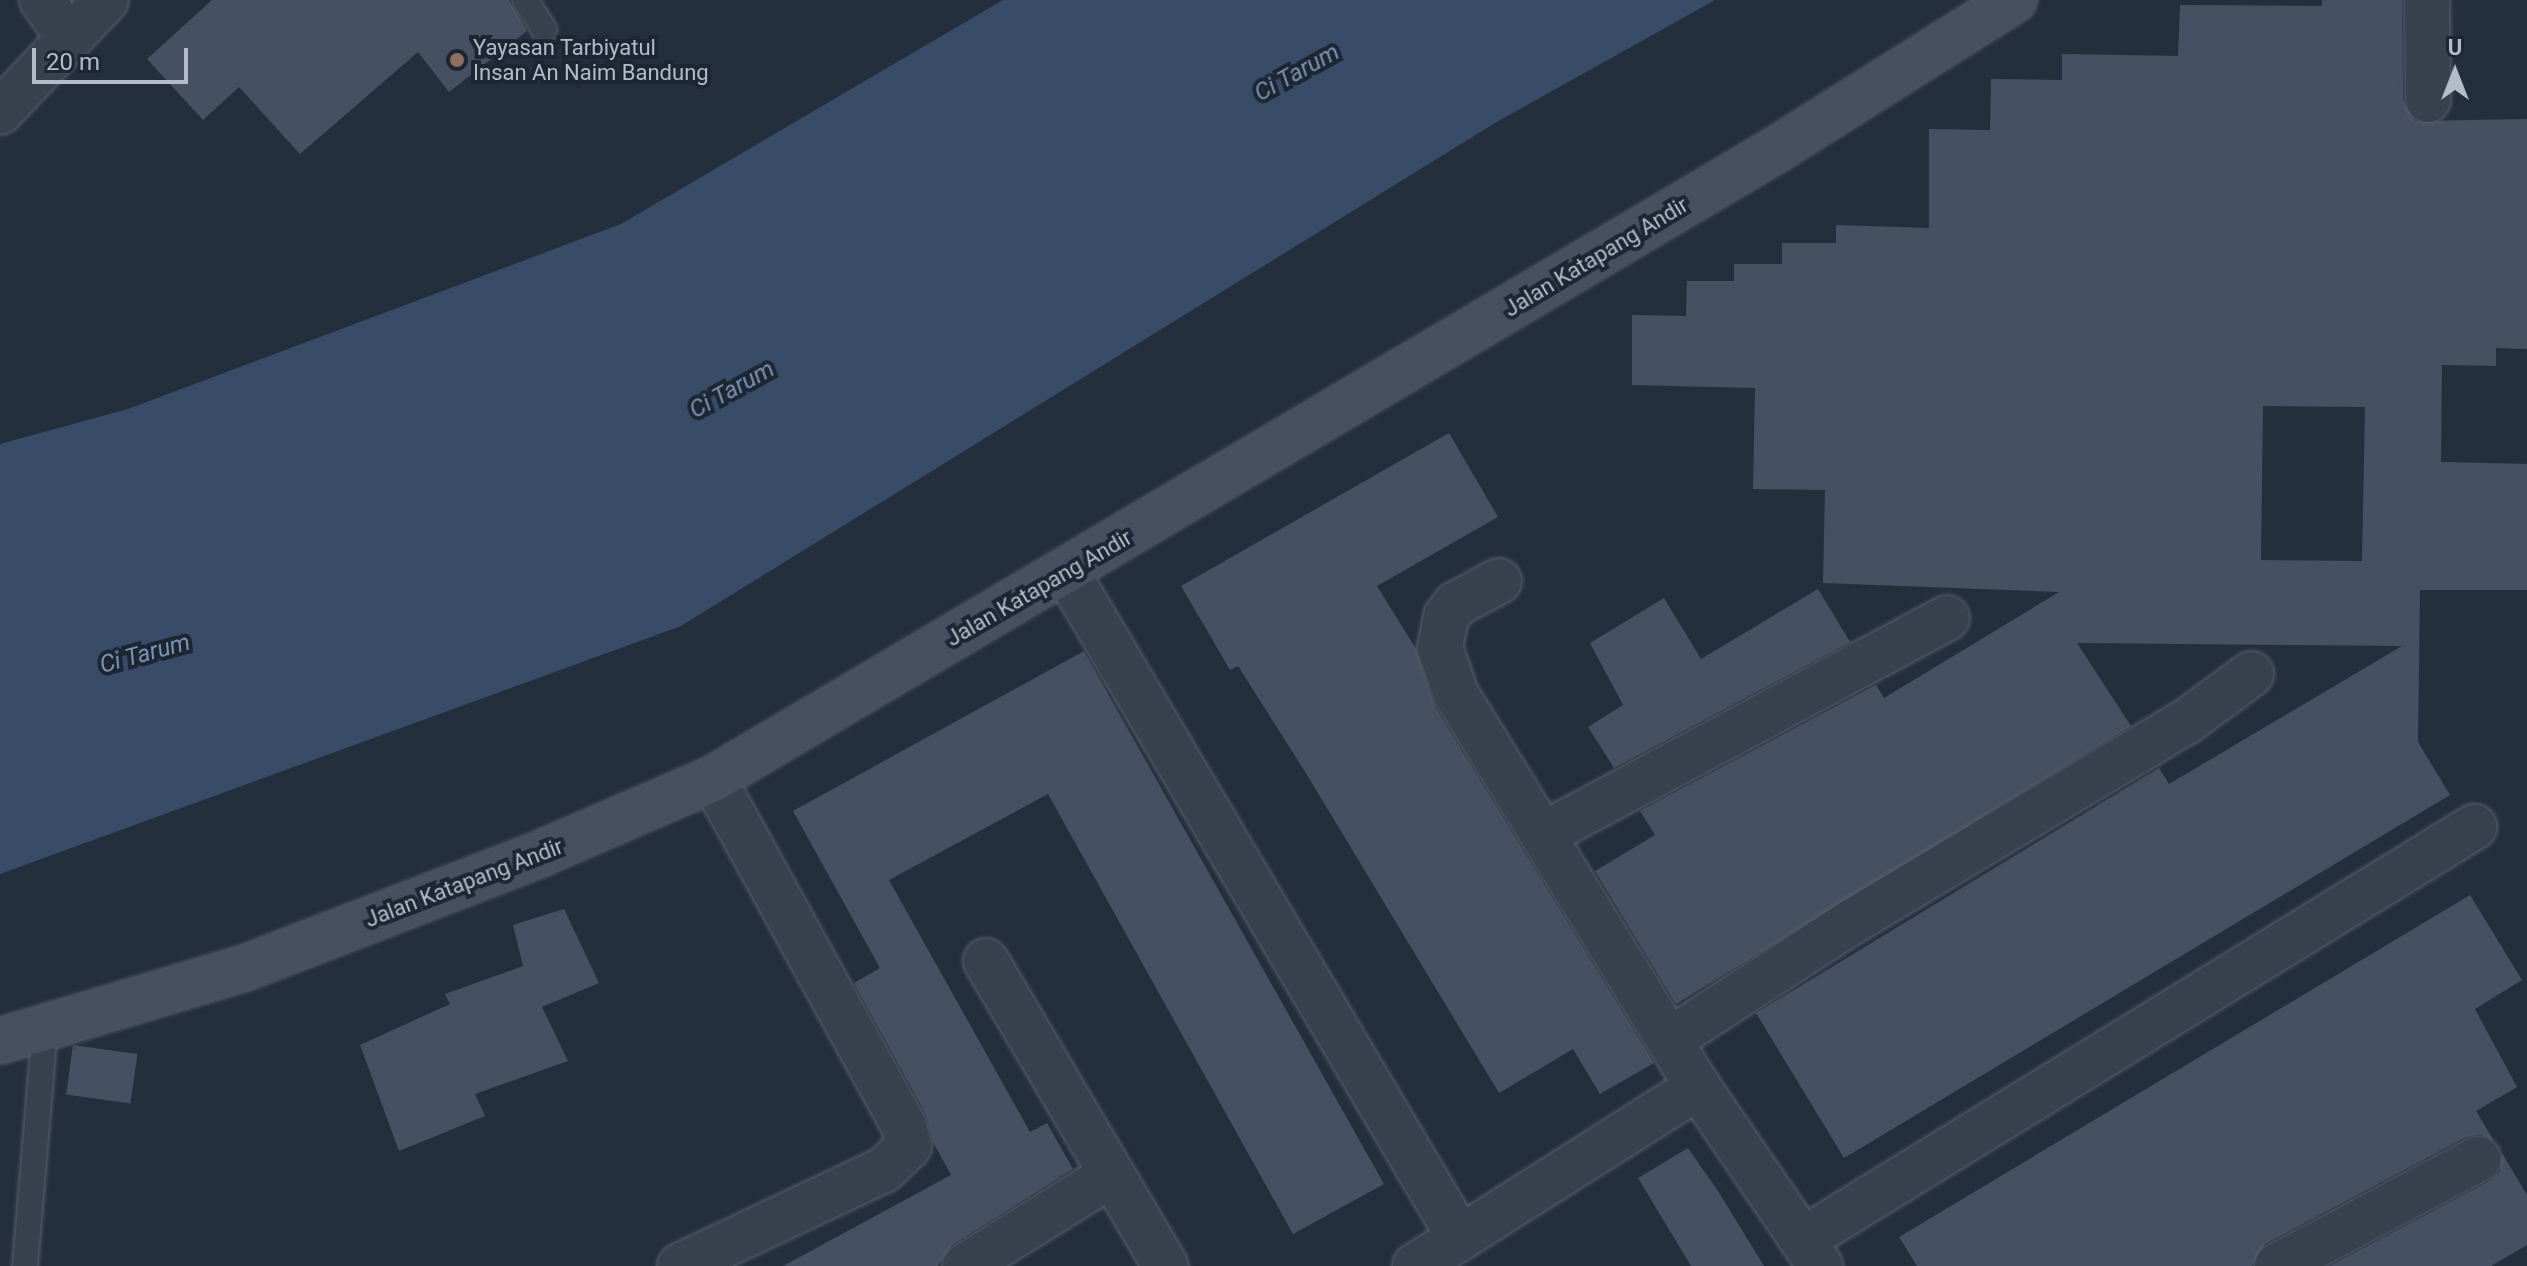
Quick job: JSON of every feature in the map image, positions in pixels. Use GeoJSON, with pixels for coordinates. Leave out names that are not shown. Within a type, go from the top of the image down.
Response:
{"type":"FeatureCollection","features":[{"type":"Feature","properties":{"kind":"street"},"geometry":{"type":"LineString","coordinates":[[42,0],[68,36]]}},
{"type":"Feature","properties":{"kind":"street"},"geometry":{"type":"LineString","coordinates":[[0,112],[68,36],[106,0]]}},
{"type":"Feature","properties":{"kind":"street","name":"Jalan Katapang Andir"},"geometry":{"type":"LineString","coordinates":[[0,1041],[242,969],[542,853],[713,779],[1067,573],[1779,148],[2014,0]]}},
{"type":"Feature","properties":{"kind":"street"},"geometry":{"type":"LineString","coordinates":[[2427,0],[2428,100]]}},
{"type":"Feature","properties":{"kind":"street"},"geometry":{"type":"LineString","coordinates":[[1067,573],[1460,1238]]}},
{"type":"Feature","properties":{"kind":"street"},"geometry":{"type":"LineString","coordinates":[[1499,581],[1456,604],[1446,617],[1440,648],[1456,694],[1546,833],[1698,1087],[1812,1252],[2474,827]]}},
{"type":"Feature","properties":{"kind":"street"},"geometry":{"type":"LineString","coordinates":[[1546,833],[1947,618]]}},
{"type":"Feature","properties":{"kind":"street"},"geometry":{"type":"LineString","coordinates":[[1671,1039],[1853,921],[2186,722],[2251,674]]}},
{"type":"Feature","properties":{"kind":"street"},"geometry":{"type":"LineString","coordinates":[[680,1266],[885,1169],[909,1146],[904,1126],[713,779]]}},
{"type":"Feature","properties":{"kind":"street"},"geometry":{"type":"LineString","coordinates":[[986,961],[1166,1266]]}},
{"type":"Feature","properties":{"kind":"street"},"geometry":{"type":"LineString","coordinates":[[1415,1266],[1698,1087]]}},
{"type":"Feature","properties":{"kind":"street"},"geometry":{"type":"LineString","coordinates":[[2277,1266],[2478,1159]]}},
{"type":"Feature","properties":{"kind":"street"},"geometry":{"type":"LineString","coordinates":[[965,1266],[1111,1175]]}},
{"type":"Feature","properties":{"kind":"lane"},"geometry":{"type":"LineString","coordinates":[[525,0],[544,29]]}},
{"type":"Feature","properties":{"kind":"lane"},"geometry":{"type":"LineString","coordinates":[[25,1266],[45,1028]]}},
{"type":"Feature","properties":{"kind":"water","name":"Ci Tarum"},"geometry":{"type":"Polygon","coordinates":[[[1003,0],[1715,0],[1495,123],[681,626],[0,874],[0,444],[128,409],[621,224],[1003,0]]]}},
{"type":"Feature","properties":{"kind":"building"},"geometry":{"type":"Polygon","coordinates":[[[212,0],[509,0],[527,31],[449,92],[418,52],[300,154],[239,87],[203,120],[147,59],[212,0]]]}},
{"type":"Feature","properties":{"kind":"building"},"geometry":{"type":"Polygon","coordinates":[[[2322,0],[2402,0],[2403,100],[2415,121],[2527,119],[2527,349],[2496,348],[2496,366],[2442,365],[2441,462],[2527,464],[2527,590],[2420,590],[2418,742],[2450,795],[1844,1158],[1756,1013],[2159,768],[2169,784],[2402,646],[2077,643],[2131,726],[1676,1004],[1595,871],[1655,835],[1640,811],[1876,685],[1884,698],[2059,592],[1823,583],[1825,490],[1753,489],[1755,388],[1632,385],[1632,315],[1686,316],[1687,281],[1734,281],[1734,264],[1782,264],[1782,243],[1836,243],[1836,225],[1929,228],[1929,129],[1990,130],[1991,79],[2062,80],[2062,54],[2178,56],[2180,5],[2322,6],[2322,0]],[[2263,406],[2261,560],[2362,561],[2365,407],[2263,406]]]}},
{"type":"Feature","properties":{"kind":"building"},"geometry":{"type":"Polygon","coordinates":[[[1449,433],[1498,517],[1377,586],[1416,649],[1435,707],[1654,1063],[1600,1094],[1573,1049],[1499,1093],[1304,770],[1238,666],[1230,670],[1181,586],[1449,433]]]}},
{"type":"Feature","properties":{"kind":"building"},"geometry":{"type":"Polygon","coordinates":[[[1818,589],[1850,642],[1614,768],[1588,727],[1623,705],[1590,643],[1664,598],[1701,659],[1818,589]]]}},
{"type":"Feature","properties":{"kind":"building"},"geometry":{"type":"Polygon","coordinates":[[[1084,651],[1384,1184],[1293,1234],[1048,794],[889,880],[1030,1132],[1047,1123],[1073,1169],[952,1245],[938,1266],[783,1266],[951,1175],[933,1142],[926,1114],[854,983],[880,968],[793,811],[1084,651]]]}},
{"type":"Feature","properties":{"kind":"building"},"geometry":{"type":"Polygon","coordinates":[[[2470,895],[2522,980],[2475,1009],[2517,1087],[2476,1111],[2494,1141],[2480,1134],[2466,1137],[2265,1244],[2252,1266],[1917,1266],[1899,1237],[2470,895]]]}},
{"type":"Feature","properties":{"kind":"building"},"geometry":{"type":"Polygon","coordinates":[[[564,909],[599,983],[542,1007],[568,1061],[475,1094],[485,1116],[399,1151],[360,1045],[450,1004],[445,994],[523,966],[513,925],[564,909]]]}},
{"type":"Feature","properties":{"kind":"building"},"geometry":{"type":"Polygon","coordinates":[[[73,1045],[137,1054],[130,1104],[66,1095],[73,1045]]]}},
{"type":"Feature","properties":{"kind":"building"},"geometry":{"type":"Polygon","coordinates":[[[1688,1148],[1764,1266],[1691,1266],[1638,1178],[1688,1148]]]}},
{"type":"Feature","properties":{"kind":"building"},"geometry":{"type":"Polygon","coordinates":[[[2502,1153],[2527,1195],[2527,1245],[2491,1266],[2330,1266],[2490,1181],[2500,1172],[2502,1153]]]}},
{"type":"Feature","properties":{"kind":"place","name":"Yayasan Tarbiyatul Insan An Naim Bandung"},"geometry":{"type":"Point","coordinates":[457,60]}}]}
